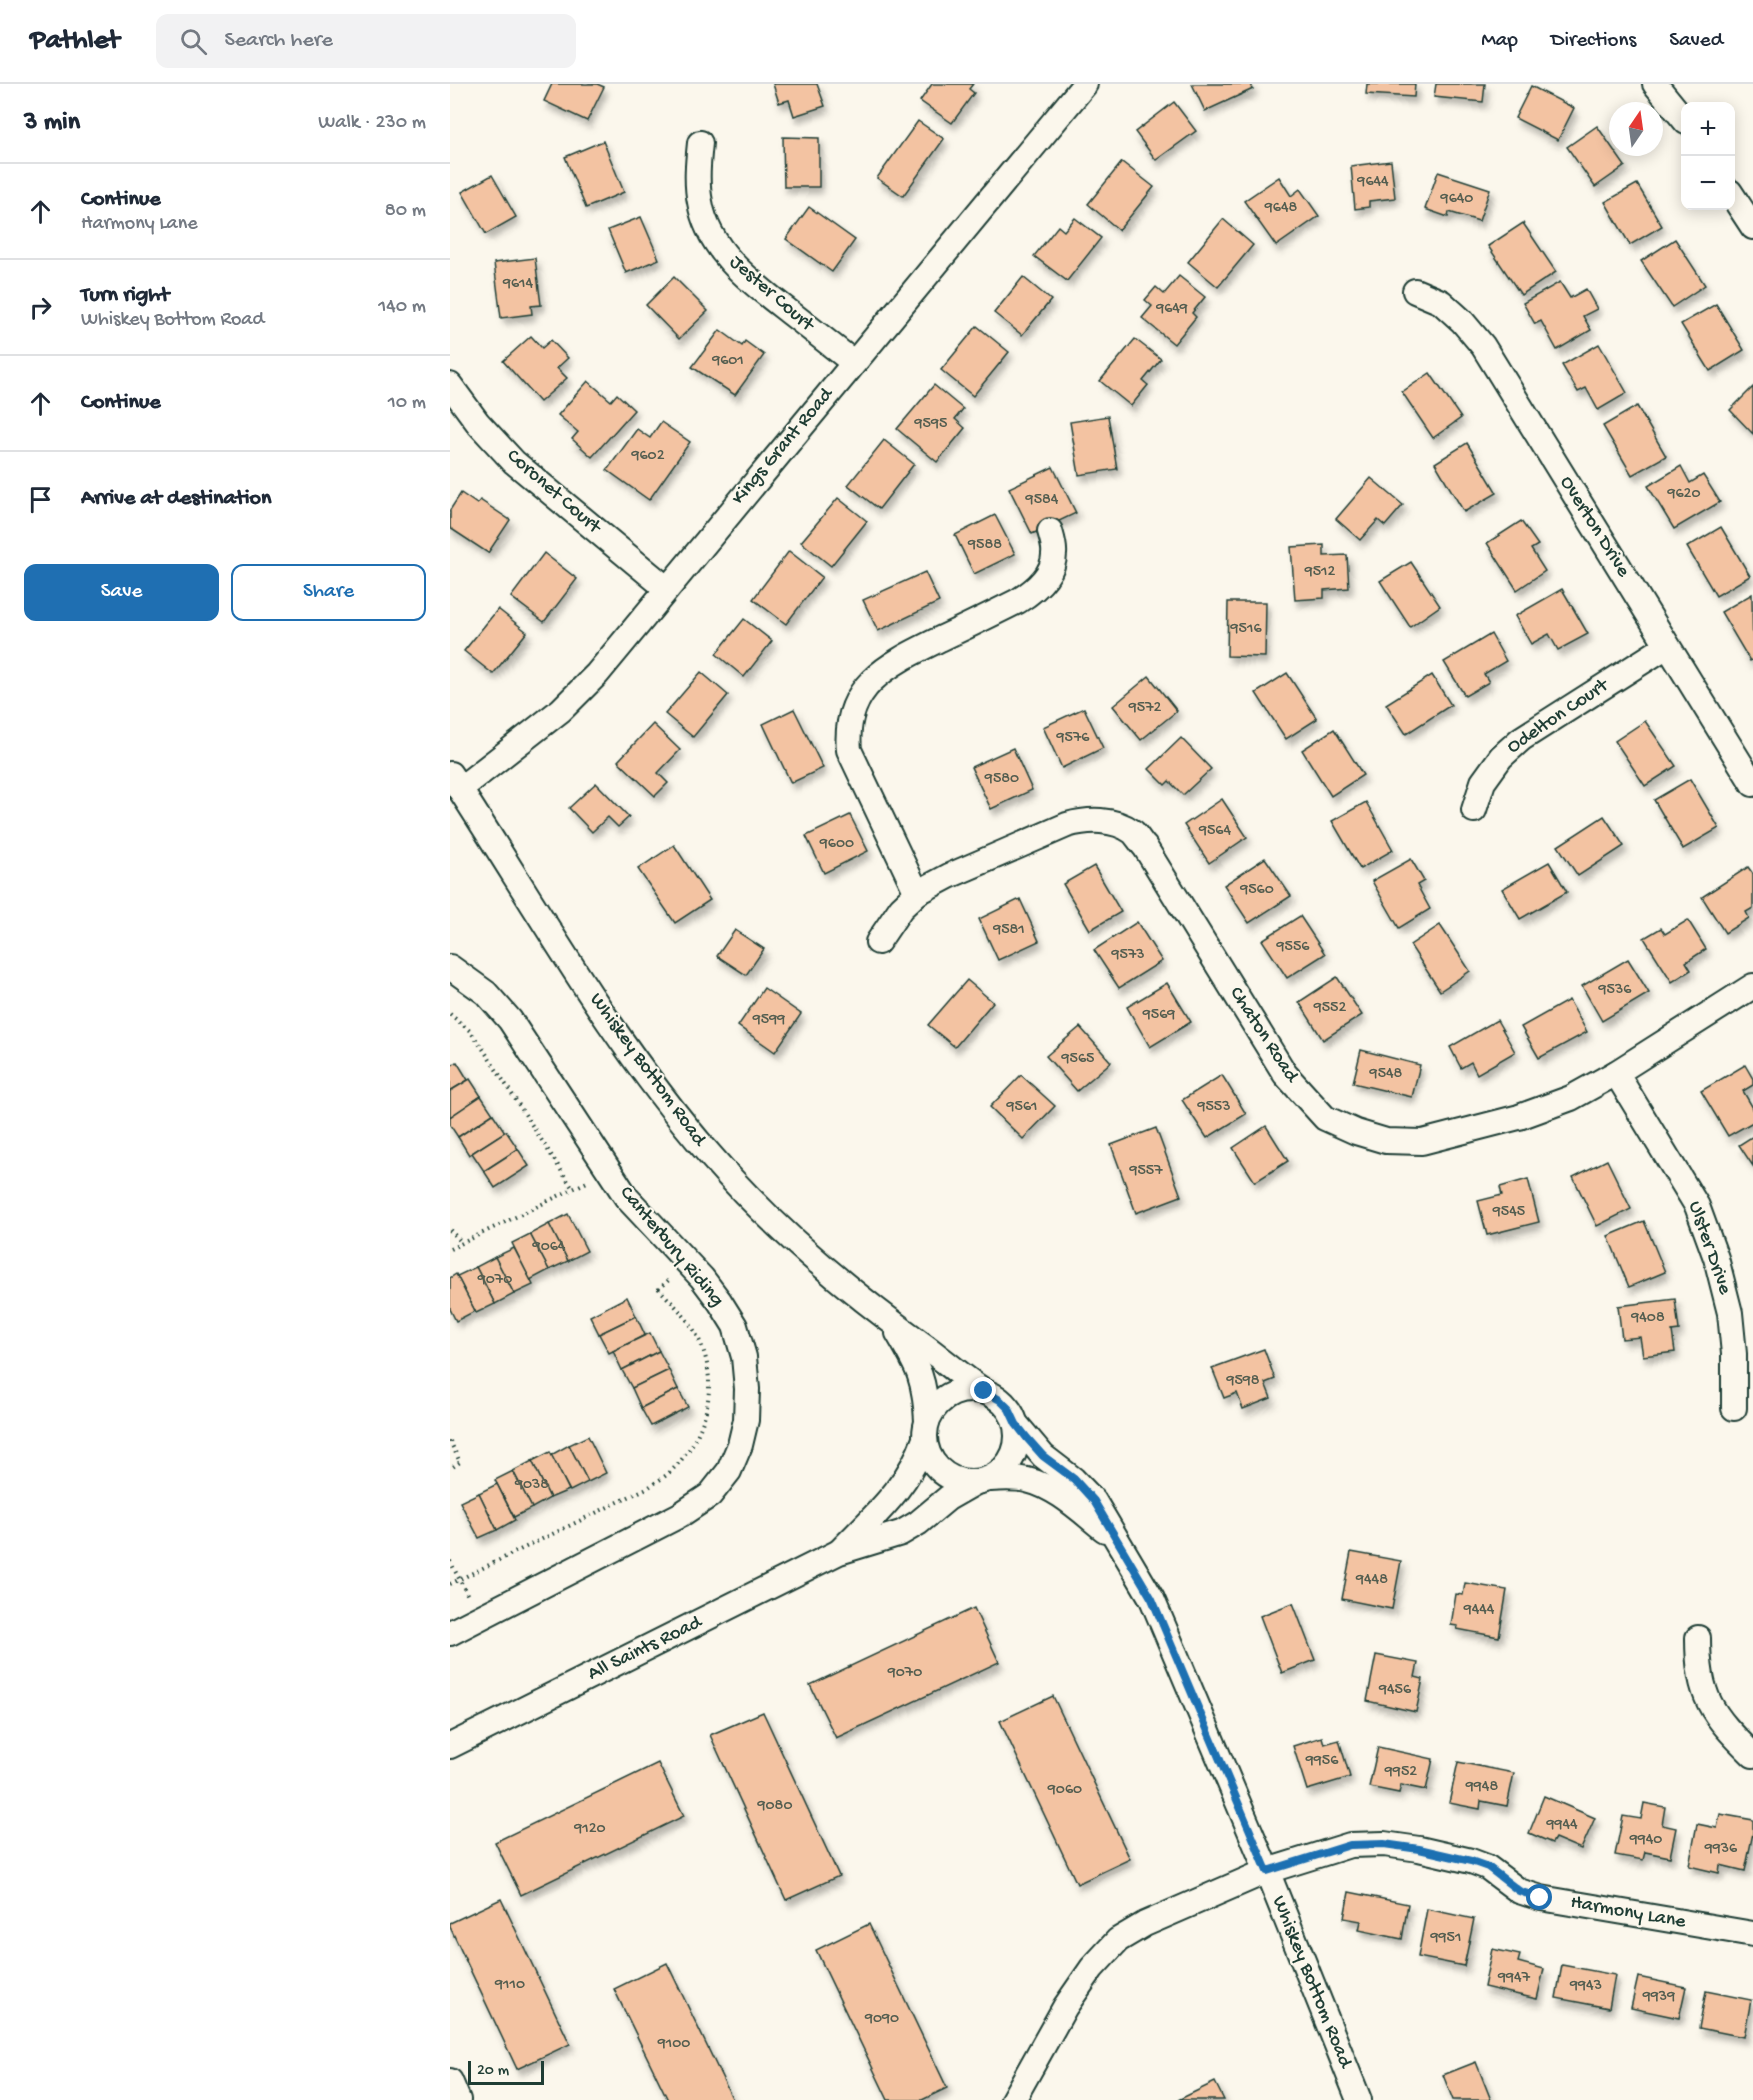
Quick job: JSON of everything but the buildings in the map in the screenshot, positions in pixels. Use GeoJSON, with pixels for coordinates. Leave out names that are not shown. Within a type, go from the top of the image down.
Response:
{"type":"FeatureCollection","features":[{"type":"Feature","properties":{"kind":"street","name":"Kings Grant Road"},"geometry":{"type":"LineString","coordinates":[[455,781],[561,710],[597,674],[1085,84]]}},
{"type":"Feature","properties":{"kind":"street"},"geometry":{"type":"LineString","coordinates":[[1655,84],[1681,116]]}},
{"type":"Feature","properties":{"kind":"street","name":"Jester Court"},"geometry":{"type":"LineString","coordinates":[[700,143],[698,172],[700,204],[709,228],[724,254],[748,280],[853,362]]}},
{"type":"Feature","properties":{"kind":"street"},"geometry":{"type":"LineString","coordinates":[[1735,198],[1753,227]]}},
{"type":"Feature","properties":{"kind":"street","name":"Overton Drive"},"geometry":{"type":"LineString","coordinates":[[1414,291],[1441,302],[1462,321],[1483,346],[1753,784]]}},
{"type":"Feature","properties":{"kind":"street","name":"Coronet Court"},"geometry":{"type":"LineString","coordinates":[[450,385],[478,423],[514,462],[666,588]]}},
{"type":"Feature","properties":{"kind":"street"},"geometry":{"type":"LineString","coordinates":[[917,893],[849,750],[847,730],[854,708],[865,688],[895,662],[1033,592],[1047,575],[1055,555],[1050,531]]}},
{"type":"Feature","properties":{"kind":"street","name":"Odelton Court"},"geometry":{"type":"LineString","coordinates":[[1474,810],[1483,782],[1500,757],[1521,739],[1667,646]]}},
{"type":"Feature","properties":{"kind":"street","name":"Whiskey Bottom Road"},"geometry":{"type":"LineString","coordinates":[[455,781],[611,1025],[702,1146],[753,1202],[796,1244],[894,1325],[984,1391]]}},
{"type":"Feature","properties":{"kind":"street","name":"Chaton Road"},"geometry":{"type":"LineString","coordinates":[[878,942],[901,908],[917,893],[949,876],[1074,823],[1098,820],[1118,825],[1133,832],[1145,847],[1285,1074],[1325,1118],[1356,1132],[1386,1141],[1422,1142],[1519,1117],[1571,1098],[1616,1073],[1753,986]]}},
{"type":"Feature","properties":{"kind":"street","name":"Canterbury Riding"},"geometry":{"type":"LineString","coordinates":[[450,967],[486,993],[510,1020],[627,1198],[702,1278],[720,1302],[735,1326],[744,1357],[747,1389],[746,1420],[740,1445],[729,1471],[710,1495],[680,1515],[450,1633]]}},
{"type":"Feature","properties":{"kind":"street","name":"Ulster Drive"},"geometry":{"type":"LineString","coordinates":[[1616,1073],[1697,1206],[1716,1258],[1730,1313],[1734,1354],[1734,1408]]}},
{"type":"Feature","properties":{"kind":"street","name":"Whiskey Bottom Road"},"geometry":{"type":"LineString","coordinates":[[894,1325],[920,1372],[924,1385],[926,1430]]}},
{"type":"Feature","properties":{"kind":"street"},"geometry":{"type":"LineString","coordinates":[[968,1390],[984,1391],[1000,1400],[1009,1409],[1016,1424],[1018,1441],[1013,1457],[1002,1470],[983,1480],[958,1480],[942,1472],[932,1461],[926,1430],[936,1406],[949,1395],[968,1390]]}},
{"type":"Feature","properties":{"kind":"street","name":"Whiskey Bottom Road"},"geometry":{"type":"LineString","coordinates":[[1016,1424],[1043,1456],[1074,1479],[1094,1501],[1152,1599],[1267,1871],[1359,2100]]}},
{"type":"Feature","properties":{"kind":"street","name":"All Saints Road"},"geometry":{"type":"LineString","coordinates":[[839,1552],[897,1493],[914,1465],[926,1430]]}},
{"type":"Feature","properties":{"kind":"street","name":"Whiskey Bottom Road"},"geometry":{"type":"LineString","coordinates":[[983,1480],[1028,1480],[1044,1486],[1114,1537]]}},
{"type":"Feature","properties":{"kind":"street","name":"All Saints Road"},"geometry":{"type":"LineString","coordinates":[[450,1746],[839,1552],[901,1533],[918,1523],[948,1498],[983,1480]]}},
{"type":"Feature","properties":{"kind":"street"},"geometry":{"type":"LineString","coordinates":[[1698,1638],[1698,1665],[1701,1683],[1708,1702],[1725,1728],[1753,1755]]}},
{"type":"Feature","properties":{"kind":"street","name":"Harmony Lane"},"geometry":{"type":"LineString","coordinates":[[1014,2100],[1065,2007],[1092,1968],[1118,1940],[1145,1924],[1267,1871],[1350,1845],[1384,1844],[1419,1849],[1488,1867],[1519,1891],[1540,1898],[1753,1934]]}},
{"type":"Feature","properties":{"kind":"street"},"geometry":{"type":"LineString","coordinates":[[450,2081],[458,2100]]}},
{"type":"Feature","properties":{"kind":"path"},"geometry":{"type":"LineString","coordinates":[[450,1014],[470,1031],[483,1049],[573,1190]]}},
{"type":"Feature","properties":{"kind":"path"},"geometry":{"type":"LineString","coordinates":[[450,1249],[609,1172]]}},
{"type":"Feature","properties":{"kind":"path"},"geometry":{"type":"LineString","coordinates":[[450,1230],[462,1243]]}},
{"type":"Feature","properties":{"kind":"path"},"geometry":{"type":"LineString","coordinates":[[450,1584],[649,1487],[671,1471],[695,1441],[706,1410],[710,1379],[706,1358],[697,1336],[687,1320],[659,1289],[675,1275]]}},
{"type":"Feature","properties":{"kind":"path"},"geometry":{"type":"LineString","coordinates":[[450,1441],[460,1462],[450,1469]]}},
{"type":"Feature","properties":{"kind":"path"},"geometry":{"type":"LineString","coordinates":[[450,1561],[479,1618]]}},
{"type":"Feature","properties":{"kind":"route"},"geometry":{"type":"LineString","coordinates":[[984,1391],[1000,1400],[1009,1409],[1016,1424],[1043,1456],[1074,1479],[1094,1501],[1152,1599],[1267,1871],[1350,1845],[1384,1844],[1419,1849],[1471,1861],[1488,1867],[1519,1891],[1540,1898]]}}]}
